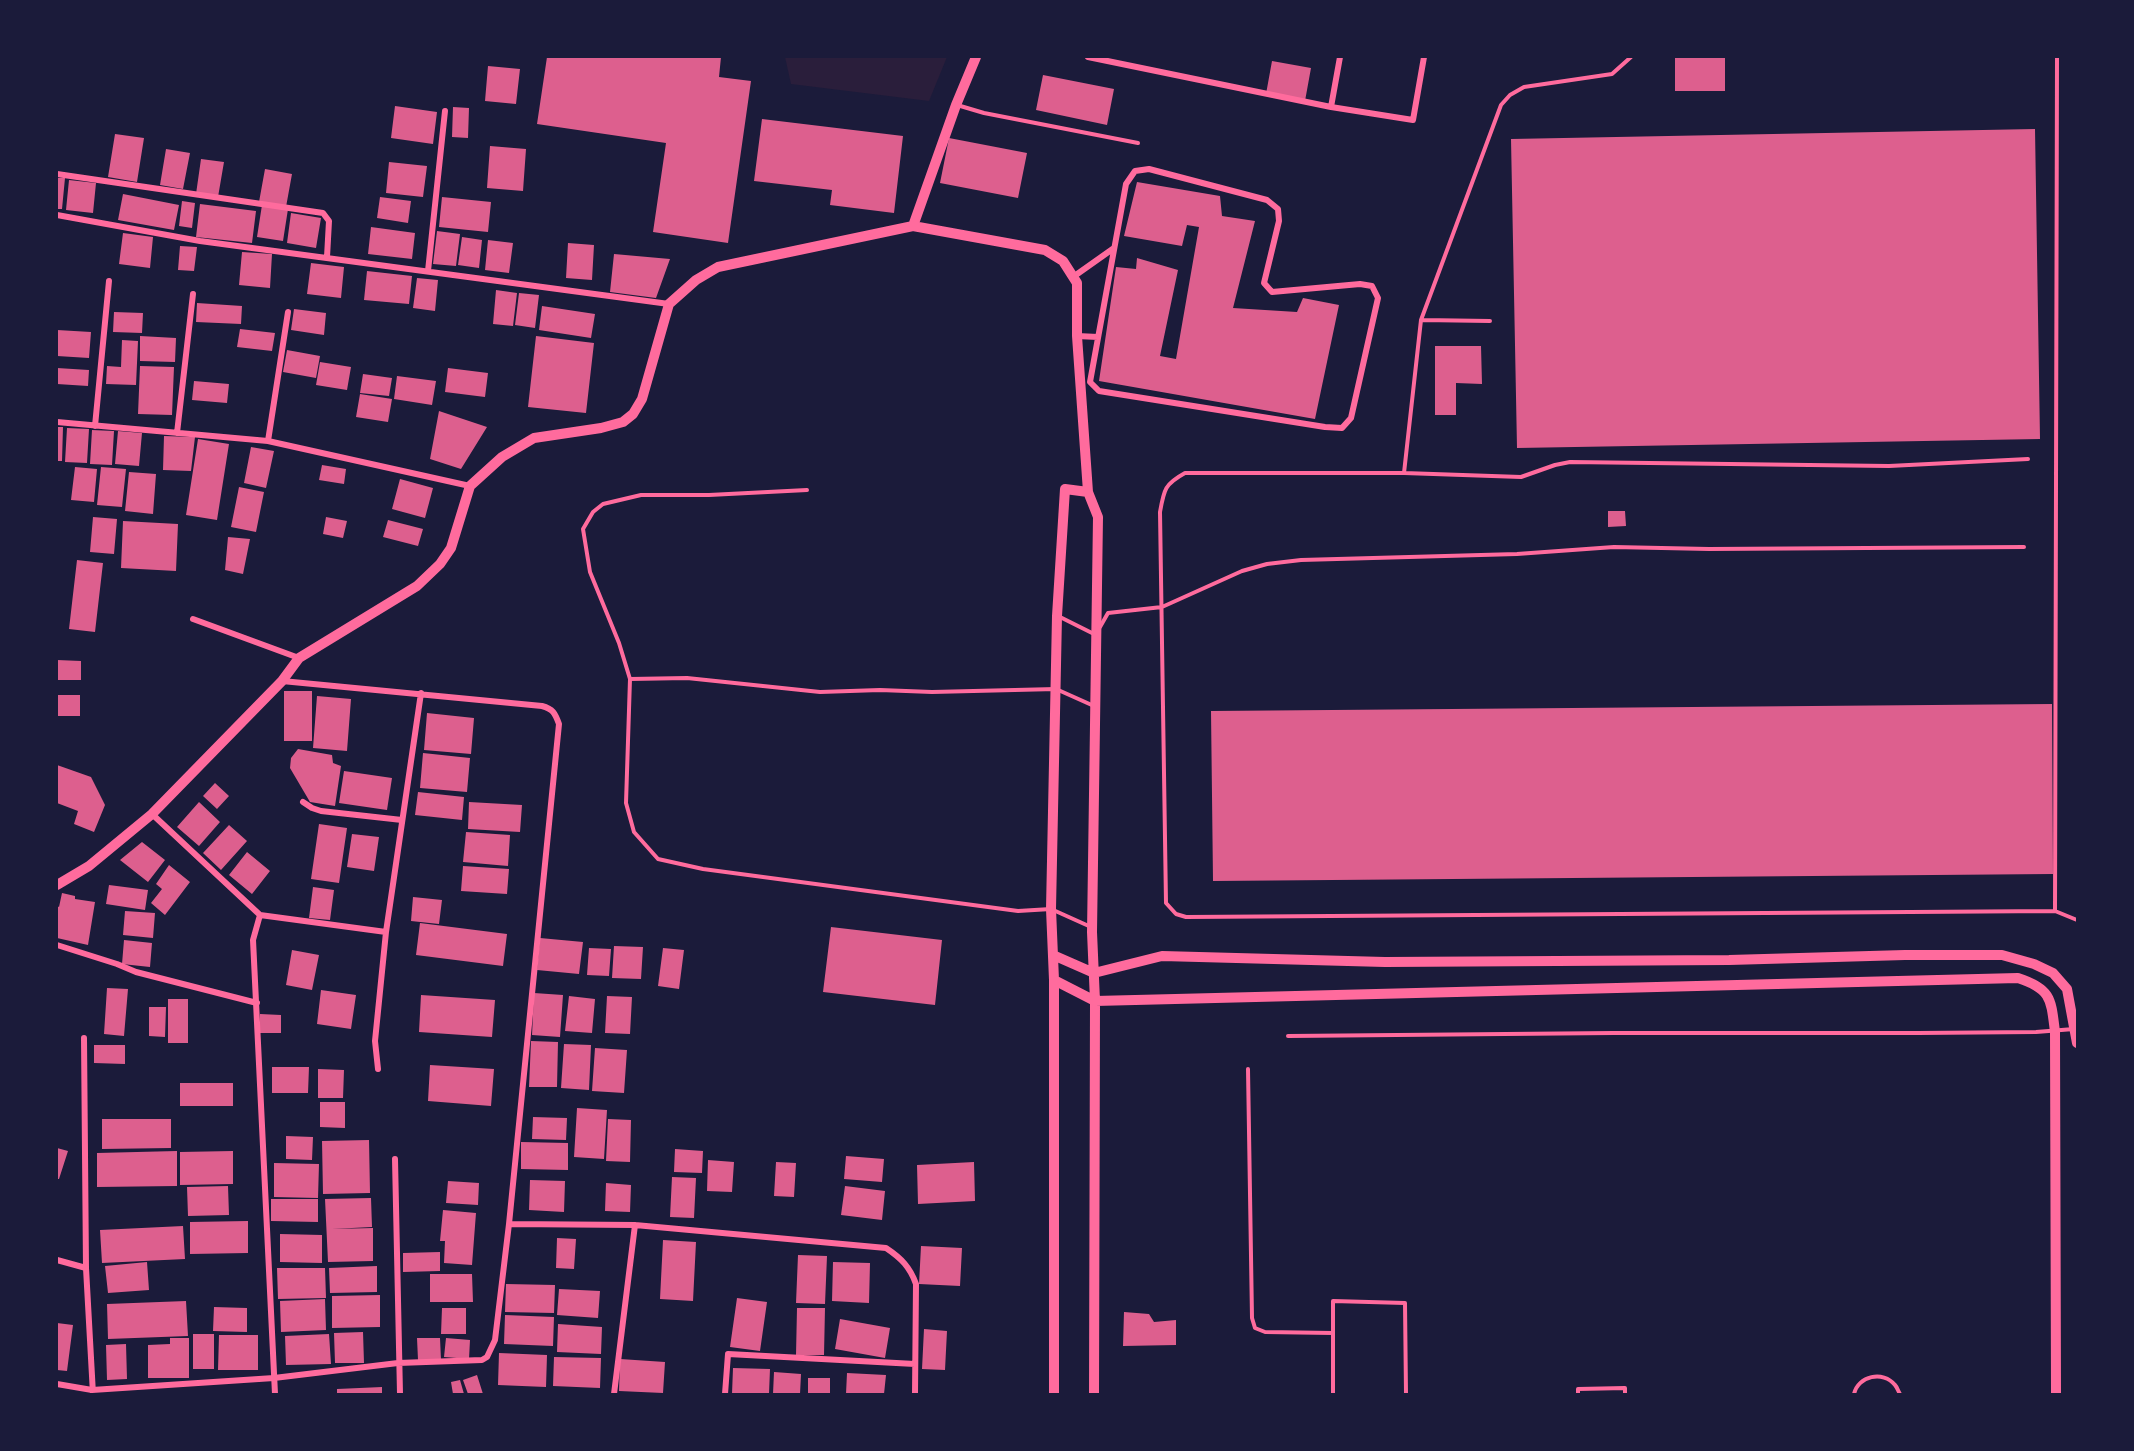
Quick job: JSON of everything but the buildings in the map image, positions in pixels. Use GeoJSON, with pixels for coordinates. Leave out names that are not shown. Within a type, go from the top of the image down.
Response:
{"type":"FeatureCollection","features":[{"type":"Feature","properties":{"kind":"street"},"geometry":{"type":"LineString","coordinates":[[913,225],[956,105],[976,57]]}},
{"type":"Feature","properties":{"kind":"street"},"geometry":{"type":"LineString","coordinates":[[1088,57],[1330,107],[1413,120],[1424,57]]}},
{"type":"Feature","properties":{"kind":"street"},"geometry":{"type":"LineString","coordinates":[[1330,107],[1340,57]]}},
{"type":"Feature","properties":{"kind":"street"},"geometry":{"type":"LineString","coordinates":[[428,271],[445,111]]}},
{"type":"Feature","properties":{"kind":"street"},"geometry":{"type":"LineString","coordinates":[[1149,169],[1267,200],[1278,209],[1279,221],[1264,283],[1272,292],[1360,285],[1372,286],[1378,298],[1352,418],[1342,428],[1325,427],[1099,391],[1090,382],[1114,248],[1126,184],[1135,171],[1149,169]]}},
{"type":"Feature","properties":{"kind":"street"},"geometry":{"type":"LineString","coordinates":[[57,174],[323,213],[328,218],[329,224],[327,257]]}},
{"type":"Feature","properties":{"kind":"street"},"geometry":{"type":"LineString","coordinates":[[57,215],[200,241],[669,304]]}},
{"type":"Feature","properties":{"kind":"street"},"geometry":{"type":"LineString","coordinates":[[57,885],[89,866],[152,814],[282,681],[299,658],[417,586],[440,564],[451,548],[470,486],[502,457],[534,438],[601,428],[623,422],[633,414],[642,399],[669,304],[696,280],[718,267],[913,225],[1045,250],[1063,261],[1077,283],[1077,336],[1088,492],[1098,517],[1092,928],[1095,1001],[1094,1394]]}},
{"type":"Feature","properties":{"kind":"street"},"geometry":{"type":"LineString","coordinates":[[1073,277],[1114,248]]}},
{"type":"Feature","properties":{"kind":"street"},"geometry":{"type":"LineString","coordinates":[[95,426],[109,281]]}},
{"type":"Feature","properties":{"kind":"street"},"geometry":{"type":"LineString","coordinates":[[177,433],[193,294]]}},
{"type":"Feature","properties":{"kind":"street"},"geometry":{"type":"LineString","coordinates":[[268,441],[288,312]]}},
{"type":"Feature","properties":{"kind":"street"},"geometry":{"type":"LineString","coordinates":[[1077,336],[1098,337]]}},
{"type":"Feature","properties":{"kind":"street"},"geometry":{"type":"LineString","coordinates":[[57,422],[268,441],[470,486]]}},
{"type":"Feature","properties":{"kind":"street"},"geometry":{"type":"LineString","coordinates":[[1054,1394],[1054,980],[1051,909],[1057,616],[1065,489],[1088,492]]}},
{"type":"Feature","properties":{"kind":"street"},"geometry":{"type":"LineString","coordinates":[[193,619],[299,658]]}},
{"type":"Feature","properties":{"kind":"street"},"geometry":{"type":"LineString","coordinates":[[57,1384],[92,1392],[274,1378],[398,1363],[482,1360],[487,1357],[495,1340],[509,1224],[559,724],[556,714],[550,708],[542,706],[282,681]]}},
{"type":"Feature","properties":{"kind":"street"},"geometry":{"type":"LineString","coordinates":[[378,1069],[375,1041],[386,932],[421,693]]}},
{"type":"Feature","properties":{"kind":"street"},"geometry":{"type":"LineString","coordinates":[[303,802],[321,811],[402,820]]}},
{"type":"Feature","properties":{"kind":"street"},"geometry":{"type":"LineString","coordinates":[[152,814],[260,915],[386,932]]}},
{"type":"Feature","properties":{"kind":"street"},"geometry":{"type":"LineString","coordinates":[[260,915],[253,940],[275,1394]]}},
{"type":"Feature","properties":{"kind":"street"},"geometry":{"type":"LineString","coordinates":[[57,945],[136,972],[256,1002]]}},
{"type":"Feature","properties":{"kind":"street"},"geometry":{"type":"LineString","coordinates":[[1053,955],[1094,973],[1162,956],[1397,962],[1729,960],[2002,955],[2034,964],[2053,973],[2067,989],[2077,1043]]}},
{"type":"Feature","properties":{"kind":"street"},"geometry":{"type":"LineString","coordinates":[[1054,980],[1095,1001],[2018,978],[2031,982],[2047,993],[2051,1003],[2055,1032],[2056,1394]]}},
{"type":"Feature","properties":{"kind":"street"},"geometry":{"type":"LineString","coordinates":[[84,1038],[86,1268],[92,1392]]}},
{"type":"Feature","properties":{"kind":"street"},"geometry":{"type":"LineString","coordinates":[[395,1159],[400,1394]]}},
{"type":"Feature","properties":{"kind":"street"},"geometry":{"type":"LineString","coordinates":[[509,1224],[635,1225],[886,1248],[901,1258],[911,1271],[916,1284],[915,1394]]}},
{"type":"Feature","properties":{"kind":"street"},"geometry":{"type":"LineString","coordinates":[[614,1394],[635,1225]]}},
{"type":"Feature","properties":{"kind":"street"},"geometry":{"type":"LineString","coordinates":[[57,1260],[86,1268]]}},
{"type":"Feature","properties":{"kind":"street"},"geometry":{"type":"LineString","coordinates":[[725,1394],[728,1354],[915,1364]]}},
{"type":"Feature","properties":{"kind":"lane"},"geometry":{"type":"LineString","coordinates":[[1404,473],[1421,320],[1501,105],[1510,95],[1524,87],[1612,74],[1631,57]]}},
{"type":"Feature","properties":{"kind":"lane"},"geometry":{"type":"LineString","coordinates":[[2055,911],[2058,57]]}},
{"type":"Feature","properties":{"kind":"lane"},"geometry":{"type":"LineString","coordinates":[[956,105],[984,113],[1138,142]]}},
{"type":"Feature","properties":{"kind":"lane"},"geometry":{"type":"LineString","coordinates":[[1421,320],[1490,321]]}},
{"type":"Feature","properties":{"kind":"lane"},"geometry":{"type":"LineString","coordinates":[[2028,459],[1889,466],[1570,462],[1521,477],[1404,473],[1185,473],[1171,481],[1165,489],[1160,512],[1166,903],[1176,914],[1197,917],[2055,911],[2077,920]]}},
{"type":"Feature","properties":{"kind":"lane"},"geometry":{"type":"LineString","coordinates":[[807,490],[709,495],[640,495],[603,504],[593,512],[583,530],[590,572],[619,643],[630,679],[626,803],[634,832],[658,859],[703,869],[1018,911],[1051,909],[1092,928]]}},
{"type":"Feature","properties":{"kind":"lane"},"geometry":{"type":"LineString","coordinates":[[1057,616],[1097,634],[1108,613],[1162,607],[1242,571],[1267,564],[1301,560],[1517,554],[1614,547],[1709,549],[2024,547]]}},
{"type":"Feature","properties":{"kind":"lane"},"geometry":{"type":"LineString","coordinates":[[630,679],[687,678],[820,692],[1056,689],[1096,707]]}},
{"type":"Feature","properties":{"kind":"lane"},"geometry":{"type":"LineString","coordinates":[[1288,1036],[2055,1032],[2074,1029]]}},
{"type":"Feature","properties":{"kind":"lane"},"geometry":{"type":"LineString","coordinates":[[1248,1069],[1252,1306],[1255,1328],[1264,1332],[1333,1333]]}},
{"type":"Feature","properties":{"kind":"lane"},"geometry":{"type":"LineString","coordinates":[[1333,1394],[1333,1301],[1405,1303],[1406,1394]]}},
{"type":"Feature","properties":{"kind":"lane"},"geometry":{"type":"LineString","coordinates":[[1854,1394],[1862,1380],[1870,1377],[1889,1379],[1895,1384],[1900,1394]]}},
{"type":"Feature","properties":{"kind":"lane"},"geometry":{"type":"LineString","coordinates":[[1578,1394],[1578,1389],[1625,1388],[1625,1394]]}},
{"type":"Feature","properties":{"kind":"shaded area"},"geometry":{"type":"Polygon","coordinates":[[[785,57],[947,57],[929,101],[791,84],[785,57]]]}}]}
